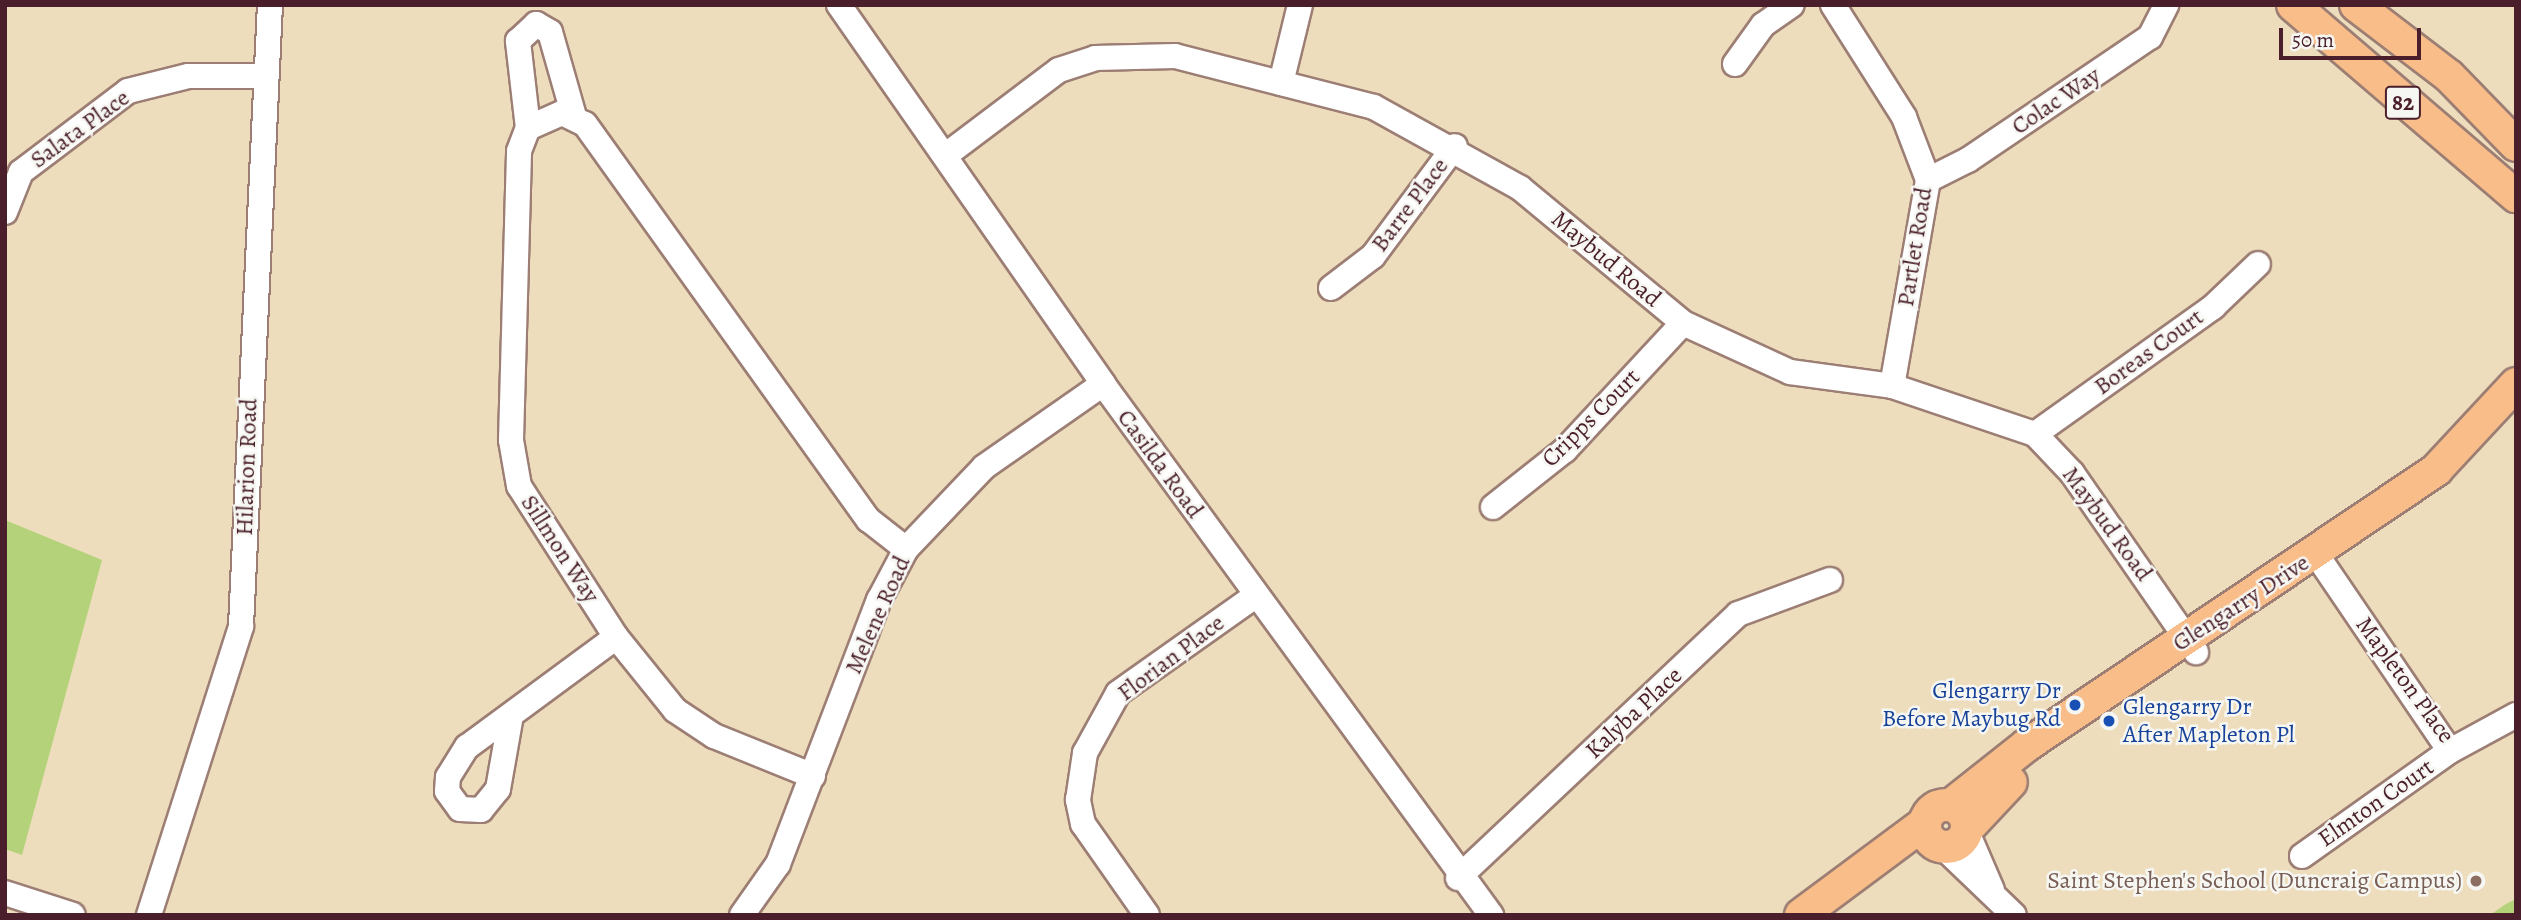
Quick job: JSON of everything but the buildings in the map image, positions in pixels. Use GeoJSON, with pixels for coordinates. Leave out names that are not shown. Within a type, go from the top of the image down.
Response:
{"type":"FeatureCollection","features":[{"type":"Feature","properties":{"kind":"main road","name":"82"},"geometry":{"type":"LineString","coordinates":[[2293,5],[2516,196]]}},
{"type":"Feature","properties":{"kind":"main road","name":"82"},"geometry":{"type":"LineString","coordinates":[[2356,5],[2449,76],[2516,145]]}},
{"type":"Feature","properties":{"kind":"main road","name":"Glengarry Drive"},"geometry":{"type":"LineString","coordinates":[[2321,561],[2437,469],[2516,384]]}},
{"type":"Feature","properties":{"kind":"main road","name":"Glengarry Drive"},"geometry":{"type":"LineString","coordinates":[[1829,915],[1949,830],[2026,745],[2192,645],[2321,561],[2431,496],[2516,417]]}},
{"type":"Feature","properties":{"kind":"main road","name":"Glengarry Drive"},"geometry":{"type":"LineString","coordinates":[[1801,915],[1949,830]]}},
{"type":"Feature","properties":{"kind":"street","name":"Hilarion Road"},"geometry":{"type":"LineString","coordinates":[[149,915],[241,626],[264,76],[270,5]]}},
{"type":"Feature","properties":{"kind":"street","name":"Casilda Road"},"geometry":{"type":"LineString","coordinates":[[839,5],[1103,384],[1458,878],[1491,915]]}},
{"type":"Feature","properties":{"kind":"street"},"geometry":{"type":"LineString","coordinates":[[1281,83],[1300,5]]}},
{"type":"Feature","properties":{"kind":"street"},"geometry":{"type":"LineString","coordinates":[[1735,64],[1763,24],[1792,5]]}},
{"type":"Feature","properties":{"kind":"street","name":"Partlet Road"},"geometry":{"type":"LineString","coordinates":[[1833,5],[1904,117],[1928,180],[1892,386]]}},
{"type":"Feature","properties":{"kind":"street","name":"Colac Way"},"geometry":{"type":"LineString","coordinates":[[1928,180],[1968,160],[2150,37],[2166,5]]}},
{"type":"Feature","properties":{"kind":"street","name":"Sillmon Way"},"geometry":{"type":"LineString","coordinates":[[813,776],[694,725],[617,638],[514,472],[519,151],[528,128],[518,41],[536,24],[550,32],[574,116],[869,520],[906,549]]}},
{"type":"Feature","properties":{"kind":"street","name":"Maybud Road"},"geometry":{"type":"LineString","coordinates":[[946,155],[1059,70],[1095,58],[1175,56],[1374,107],[1455,146],[1520,188],[1683,323],[1790,372],[1892,386],[2035,434],[2072,473],[2192,645]]}},
{"type":"Feature","properties":{"kind":"street","name":"Salata Place"},"geometry":{"type":"LineString","coordinates":[[5,212],[21,172],[128,91],[188,76],[264,76]]}},
{"type":"Feature","properties":{"kind":"street"},"geometry":{"type":"LineString","coordinates":[[528,128],[551,115],[574,116]]}},
{"type":"Feature","properties":{"kind":"street","name":"Barre Place"},"geometry":{"type":"LineString","coordinates":[[1331,288],[1373,256],[1455,146]]}},
{"type":"Feature","properties":{"kind":"street","name":"Boreas Court"},"geometry":{"type":"LineString","coordinates":[[2035,434],[2213,307],[2258,264]]}},
{"type":"Feature","properties":{"kind":"street","name":"Cripps Court"},"geometry":{"type":"LineString","coordinates":[[1493,507],[1565,450],[1683,323]]}},
{"type":"Feature","properties":{"kind":"street","name":"Melene Road"},"geometry":{"type":"LineString","coordinates":[[742,915],[778,864],[879,600],[906,549],[984,467],[1103,384]]}},
{"type":"Feature","properties":{"kind":"street","name":"Mapleton Place"},"geometry":{"type":"LineString","coordinates":[[2321,561],[2450,751],[2516,715]]}},
{"type":"Feature","properties":{"kind":"street","name":"Kalyba Place"},"geometry":{"type":"LineString","coordinates":[[1458,878],[1738,614],[1829,580]]}},
{"type":"Feature","properties":{"kind":"street","name":"Florian Place"},"geometry":{"type":"LineString","coordinates":[[1147,915],[1083,824],[1078,800],[1085,753],[1118,693],[1255,596]]}},
{"type":"Feature","properties":{"kind":"street"},"geometry":{"type":"LineString","coordinates":[[510,721],[617,638]]}},
{"type":"Feature","properties":{"kind":"street","name":"Elmton Court"},"geometry":{"type":"LineString","coordinates":[[2302,856],[2450,751]]}},
{"type":"Feature","properties":{"kind":"street"},"geometry":{"type":"LineString","coordinates":[[1949,830],[1992,890],[2014,915]]}},
{"type":"Feature","properties":{"kind":"street"},"geometry":{"type":"LineString","coordinates":[[5,893],[73,915]]}},
{"type":"Feature","properties":{"kind":"green space"},"geometry":{"type":"Polygon","coordinates":[[[5,520],[102,560],[22,855],[5,849],[5,520]]]}},
{"type":"Feature","properties":{"kind":"green space"},"geometry":{"type":"Polygon","coordinates":[[[2516,899],[2516,915],[2490,915],[2506,904],[2516,899]]]}},
{"type":"Feature","properties":{"kind":"place","name":"Glengarry Dr Before Maybug Rd"},"geometry":{"type":"Point","coordinates":[2075,705]}},
{"type":"Feature","properties":{"kind":"place","name":"Glengarry Dr After Mapleton Pl"},"geometry":{"type":"Point","coordinates":[2109,721]}},
{"type":"Feature","properties":{"kind":"place","name":"Saint Stephen's School (Duncraig Campus)"},"geometry":{"type":"Point","coordinates":[2476,881]}}]}
